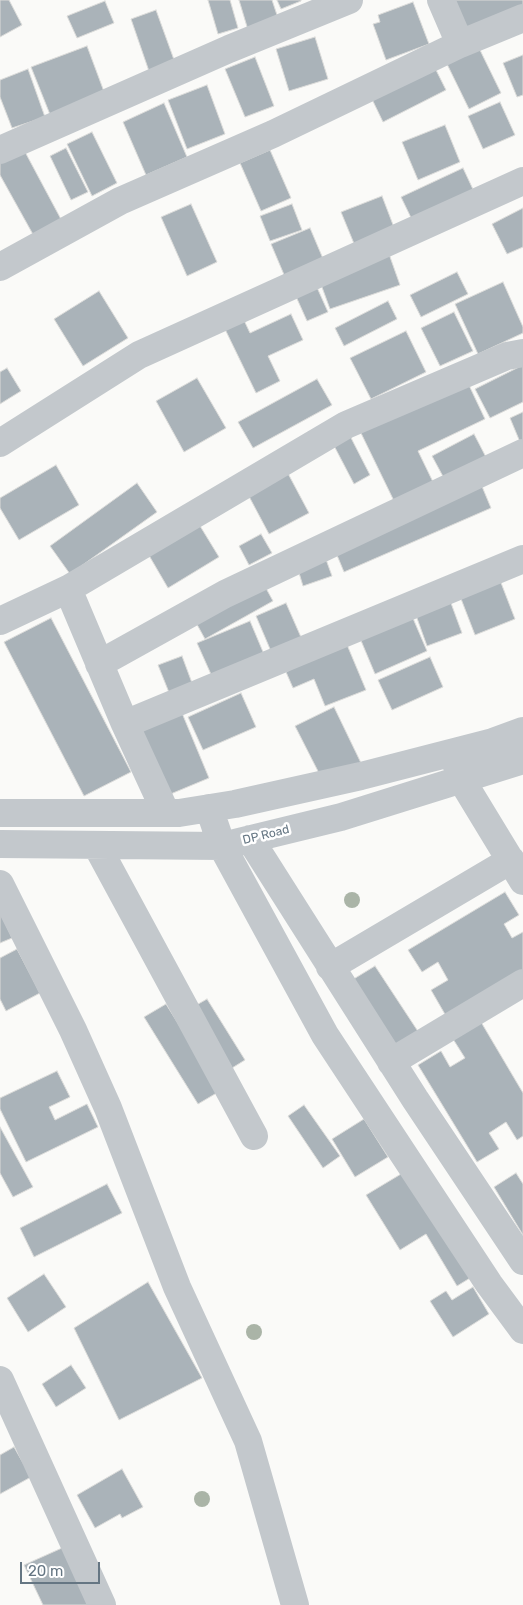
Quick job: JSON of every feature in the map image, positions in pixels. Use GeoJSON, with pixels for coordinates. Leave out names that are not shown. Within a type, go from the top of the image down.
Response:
{"type":"FeatureCollection","features":[{"type":"Feature","properties":{"kind":"street"},"geometry":{"type":"LineString","coordinates":[[0,150],[229,49],[349,0]]}},
{"type":"Feature","properties":{"kind":"street"},"geometry":{"type":"LineString","coordinates":[[441,0],[460,44]]}},
{"type":"Feature","properties":{"kind":"street"},"geometry":{"type":"LineString","coordinates":[[0,267],[120,201],[273,134],[460,44],[523,18]]}},
{"type":"Feature","properties":{"kind":"street"},"geometry":{"type":"LineString","coordinates":[[0,443],[139,355],[523,181]]}},
{"type":"Feature","properties":{"kind":"street"},"geometry":{"type":"LineString","coordinates":[[0,620],[68,588],[346,425],[507,356],[523,353]]}},
{"type":"Feature","properties":{"kind":"street"},"geometry":{"type":"LineString","coordinates":[[99,664],[225,594],[523,453]]}},
{"type":"Feature","properties":{"kind":"street"},"geometry":{"type":"LineString","coordinates":[[125,724],[523,558]]}},
{"type":"Feature","properties":{"kind":"street"},"geometry":{"type":"LineString","coordinates":[[68,588],[125,724],[166,813]]}},
{"type":"Feature","properties":{"kind":"street"},"geometry":{"type":"LineString","coordinates":[[0,813],[166,813],[209,808],[361,776],[523,731]]}},
{"type":"Feature","properties":{"kind":"street"},"geometry":{"type":"LineString","coordinates":[[330,967],[517,871],[462,780],[452,752]]}},
{"type":"Feature","properties":{"kind":"street","name":"DP Road"},"geometry":{"type":"LineString","coordinates":[[0,844],[222,846],[341,817],[523,760]]}},
{"type":"Feature","properties":{"kind":"street"},"geometry":{"type":"LineString","coordinates":[[209,808],[222,846],[325,1035],[490,1284],[523,1330]]}},
{"type":"Feature","properties":{"kind":"street"},"geometry":{"type":"LineString","coordinates":[[250,839],[391,1062],[523,1261]]}},
{"type":"Feature","properties":{"kind":"street"},"geometry":{"type":"LineString","coordinates":[[97,846],[254,1136]]}},
{"type":"Feature","properties":{"kind":"street"},"geometry":{"type":"LineString","coordinates":[[0,884],[81,1047],[108,1108],[177,1287],[248,1441],[295,1605]]}},
{"type":"Feature","properties":{"kind":"street"},"geometry":{"type":"LineString","coordinates":[[391,1062],[523,983]]}},
{"type":"Feature","properties":{"kind":"street"},"geometry":{"type":"LineString","coordinates":[[0,1380],[102,1605]]}},
{"type":"Feature","properties":{"kind":"building"},"geometry":{"type":"Polygon","coordinates":[[[0,0],[9,0],[22,25],[0,37],[0,0]]]}},
{"type":"Feature","properties":{"kind":"building"},"geometry":{"type":"Polygon","coordinates":[[[208,0],[230,0],[238,28],[218,34],[208,0]]]}},
{"type":"Feature","properties":{"kind":"building"},"geometry":{"type":"Polygon","coordinates":[[[239,0],[272,0],[279,21],[248,30],[239,0]]]}},
{"type":"Feature","properties":{"kind":"building"},"geometry":{"type":"Polygon","coordinates":[[[277,0],[301,0],[301,1],[281,9],[277,0]]]}},
{"type":"Feature","properties":{"kind":"building"},"geometry":{"type":"Polygon","coordinates":[[[451,0],[523,0],[523,7],[466,34],[451,0]]]}},
{"type":"Feature","properties":{"kind":"building"},"geometry":{"type":"Polygon","coordinates":[[[105,1],[114,23],[77,38],[67,16],[105,1]]]}},
{"type":"Feature","properties":{"kind":"building"},"geometry":{"type":"Polygon","coordinates":[[[413,2],[429,44],[386,60],[373,24],[380,22],[378,15],[413,2]]]}},
{"type":"Feature","properties":{"kind":"building"},"geometry":{"type":"Polygon","coordinates":[[[156,10],[177,68],[151,77],[131,19],[156,10]]]}},
{"type":"Feature","properties":{"kind":"building"},"geometry":{"type":"Polygon","coordinates":[[[315,37],[328,79],[289,91],[276,49],[315,37]]]}},
{"type":"Feature","properties":{"kind":"building"},"geometry":{"type":"Polygon","coordinates":[[[87,46],[106,97],[51,117],[31,67],[87,46]]]}},
{"type":"Feature","properties":{"kind":"building"},"geometry":{"type":"Polygon","coordinates":[[[479,48],[501,93],[469,109],[447,64],[479,48]]]}},
{"type":"Feature","properties":{"kind":"building"},"geometry":{"type":"Polygon","coordinates":[[[523,55],[523,95],[517,97],[503,63],[523,55]]]}},
{"type":"Feature","properties":{"kind":"building"},"geometry":{"type":"Polygon","coordinates":[[[255,57],[274,106],[245,117],[225,69],[255,57]]]}},
{"type":"Feature","properties":{"kind":"building"},"geometry":{"type":"Polygon","coordinates":[[[433,64],[446,90],[383,122],[370,95],[433,64]]]}},
{"type":"Feature","properties":{"kind":"building"},"geometry":{"type":"Polygon","coordinates":[[[28,69],[45,117],[12,128],[0,97],[0,80],[28,69]]]}},
{"type":"Feature","properties":{"kind":"building"},"geometry":{"type":"Polygon","coordinates":[[[207,85],[225,134],[187,149],[168,100],[207,85]]]}},
{"type":"Feature","properties":{"kind":"building"},"geometry":{"type":"Polygon","coordinates":[[[500,102],[515,135],[483,149],[468,116],[500,102]]]}},
{"type":"Feature","properties":{"kind":"building"},"geometry":{"type":"Polygon","coordinates":[[[164,103],[187,157],[146,175],[123,122],[164,103]]]}},
{"type":"Feature","properties":{"kind":"building"},"geometry":{"type":"Polygon","coordinates":[[[445,125],[460,162],[418,180],[402,142],[445,125]]]}},
{"type":"Feature","properties":{"kind":"building"},"geometry":{"type":"Polygon","coordinates":[[[92,132],[117,183],[92,196],[67,144],[92,132]]]}},
{"type":"Feature","properties":{"kind":"building"},"geometry":{"type":"Polygon","coordinates":[[[66,148],[88,192],[71,200],[50,156],[66,148]]]}},
{"type":"Feature","properties":{"kind":"building"},"geometry":{"type":"Polygon","coordinates":[[[24,150],[63,223],[35,238],[0,175],[0,163],[24,150]]]}},
{"type":"Feature","properties":{"kind":"building"},"geometry":{"type":"Polygon","coordinates":[[[270,150],[291,198],[261,211],[240,163],[270,150]]]}},
{"type":"Feature","properties":{"kind":"building"},"geometry":{"type":"Polygon","coordinates":[[[463,168],[478,200],[416,228],[401,197],[463,168]]]}},
{"type":"Feature","properties":{"kind":"building"},"geometry":{"type":"Polygon","coordinates":[[[382,196],[395,230],[355,246],[341,212],[382,196]]]}},
{"type":"Feature","properties":{"kind":"building"},"geometry":{"type":"Polygon","coordinates":[[[191,204],[217,262],[187,276],[161,217],[191,204]]]}},
{"type":"Feature","properties":{"kind":"building"},"geometry":{"type":"Polygon","coordinates":[[[292,204],[302,230],[270,241],[260,216],[292,204]]]}},
{"type":"Feature","properties":{"kind":"building"},"geometry":{"type":"Polygon","coordinates":[[[523,208],[523,247],[507,254],[492,224],[523,208]]]}},
{"type":"Feature","properties":{"kind":"building"},"geometry":{"type":"Polygon","coordinates":[[[310,228],[324,261],[285,277],[271,244],[310,228]]]}},
{"type":"Feature","properties":{"kind":"building"},"geometry":{"type":"Polygon","coordinates":[[[389,254],[400,285],[330,309],[319,279],[389,254]]]}},
{"type":"Feature","properties":{"kind":"building"},"geometry":{"type":"Polygon","coordinates":[[[457,272],[468,294],[421,317],[410,295],[457,272]]]}},
{"type":"Feature","properties":{"kind":"building"},"geometry":{"type":"Polygon","coordinates":[[[503,282],[523,327],[523,333],[478,354],[455,304],[503,282]]]}},
{"type":"Feature","properties":{"kind":"building"},"geometry":{"type":"Polygon","coordinates":[[[315,283],[328,312],[307,321],[294,292],[315,283]]]}},
{"type":"Feature","properties":{"kind":"building"},"geometry":{"type":"Polygon","coordinates":[[[99,291],[128,338],[83,366],[54,319],[99,291]]]}},
{"type":"Feature","properties":{"kind":"building"},"geometry":{"type":"Polygon","coordinates":[[[388,301],[397,319],[344,346],[335,328],[388,301]]]}},
{"type":"Feature","properties":{"kind":"building"},"geometry":{"type":"Polygon","coordinates":[[[454,312],[473,351],[440,366],[421,328],[454,312]]]}},
{"type":"Feature","properties":{"kind":"building"},"geometry":{"type":"Polygon","coordinates":[[[291,314],[303,340],[268,356],[280,381],[256,393],[223,325],[242,316],[250,333],[291,314]]]}},
{"type":"Feature","properties":{"kind":"building"},"geometry":{"type":"Polygon","coordinates":[[[406,331],[426,372],[371,399],[350,358],[406,331]]]}},
{"type":"Feature","properties":{"kind":"building"},"geometry":{"type":"Polygon","coordinates":[[[523,365],[523,402],[490,418],[475,389],[523,365]]]}},
{"type":"Feature","properties":{"kind":"building"},"geometry":{"type":"Polygon","coordinates":[[[7,368],[21,391],[0,404],[0,372],[7,368]]]}},
{"type":"Feature","properties":{"kind":"building"},"geometry":{"type":"Polygon","coordinates":[[[197,378],[226,428],[184,452],[156,401],[197,378]]]}},
{"type":"Feature","properties":{"kind":"building"},"geometry":{"type":"Polygon","coordinates":[[[317,379],[332,405],[253,448],[238,422],[317,379]]]}},
{"type":"Feature","properties":{"kind":"building"},"geometry":{"type":"Polygon","coordinates":[[[466,379],[485,419],[418,451],[433,482],[394,501],[360,431],[466,379]]]}},
{"type":"Feature","properties":{"kind":"building"},"geometry":{"type":"Polygon","coordinates":[[[523,412],[523,440],[520,442],[510,418],[523,412]]]}},
{"type":"Feature","properties":{"kind":"building"},"geometry":{"type":"Polygon","coordinates":[[[347,430],[370,475],[354,484],[330,438],[347,430]]]}},
{"type":"Feature","properties":{"kind":"building"},"geometry":{"type":"Polygon","coordinates":[[[474,434],[488,461],[446,482],[432,456],[474,434]]]}},
{"type":"Feature","properties":{"kind":"building"},"geometry":{"type":"Polygon","coordinates":[[[56,465],[79,505],[19,540],[0,508],[0,498],[56,465]]]}},
{"type":"Feature","properties":{"kind":"building"},"geometry":{"type":"Polygon","coordinates":[[[284,466],[309,513],[269,534],[244,487],[284,466]]]}},
{"type":"Feature","properties":{"kind":"building"},"geometry":{"type":"Polygon","coordinates":[[[137,483],[157,512],[70,574],[50,546],[137,483]]]}},
{"type":"Feature","properties":{"kind":"building"},"geometry":{"type":"Polygon","coordinates":[[[481,484],[491,508],[344,572],[334,548],[481,484]]]}},
{"type":"Feature","properties":{"kind":"building"},"geometry":{"type":"Polygon","coordinates":[[[197,521],[219,557],[168,588],[147,552],[197,521]]]}},
{"type":"Feature","properties":{"kind":"building"},"geometry":{"type":"Polygon","coordinates":[[[261,534],[272,553],[249,565],[239,546],[261,534]]]}},
{"type":"Feature","properties":{"kind":"building"},"geometry":{"type":"Polygon","coordinates":[[[324,554],[332,576],[303,586],[296,563],[324,554]]]}},
{"type":"Feature","properties":{"kind":"building"},"geometry":{"type":"Polygon","coordinates":[[[498,575],[515,619],[475,635],[458,591],[498,575]]]}},
{"type":"Feature","properties":{"kind":"building"},"geometry":{"type":"Polygon","coordinates":[[[262,581],[273,601],[205,639],[194,619],[262,581]]]}},
{"type":"Feature","properties":{"kind":"building"},"geometry":{"type":"Polygon","coordinates":[[[448,595],[462,633],[427,646],[413,607],[448,595]]]}},
{"type":"Feature","properties":{"kind":"building"},"geometry":{"type":"Polygon","coordinates":[[[286,603],[304,644],[273,656],[256,616],[286,603]]]}},
{"type":"Feature","properties":{"kind":"building"},"geometry":{"type":"Polygon","coordinates":[[[409,609],[427,651],[375,674],[357,631],[409,609]]]}},
{"type":"Feature","properties":{"kind":"building"},"geometry":{"type":"Polygon","coordinates":[[[51,618],[131,772],[84,796],[4,642],[51,618]]]}},
{"type":"Feature","properties":{"kind":"building"},"geometry":{"type":"Polygon","coordinates":[[[250,621],[266,659],[214,681],[197,643],[250,621]]]}},
{"type":"Feature","properties":{"kind":"building"},"geometry":{"type":"Polygon","coordinates":[[[345,640],[366,690],[325,706],[314,679],[293,688],[286,672],[345,640]]]}},
{"type":"Feature","properties":{"kind":"building"},"geometry":{"type":"Polygon","coordinates":[[[182,656],[195,691],[172,700],[158,665],[182,656]]]}},
{"type":"Feature","properties":{"kind":"building"},"geometry":{"type":"Polygon","coordinates":[[[430,657],[443,687],[392,710],[378,680],[430,657]]]}},
{"type":"Feature","properties":{"kind":"building"},"geometry":{"type":"Polygon","coordinates":[[[241,693],[256,727],[203,750],[188,717],[241,693]]]}},
{"type":"Feature","properties":{"kind":"building"},"geometry":{"type":"Polygon","coordinates":[[[334,707],[361,763],[323,781],[295,726],[334,707]]]}},
{"type":"Feature","properties":{"kind":"building"},"geometry":{"type":"Polygon","coordinates":[[[182,713],[209,778],[161,798],[134,733],[182,713]]]}},
{"type":"Feature","properties":{"kind":"building"},"geometry":{"type":"Polygon","coordinates":[[[505,892],[519,915],[504,924],[512,938],[523,932],[523,970],[446,1016],[431,990],[448,980],[438,962],[422,972],[408,950],[505,892]]]}},
{"type":"Feature","properties":{"kind":"building"},"geometry":{"type":"Polygon","coordinates":[[[0,911],[12,938],[0,943],[0,911]]]}},
{"type":"Feature","properties":{"kind":"building"},"geometry":{"type":"Polygon","coordinates":[[[17,949],[40,993],[6,1011],[0,999],[0,958],[17,949]]]}},
{"type":"Feature","properties":{"kind":"building"},"geometry":{"type":"Polygon","coordinates":[[[375,966],[423,1039],[400,1053],[352,980],[375,966]]]}},
{"type":"Feature","properties":{"kind":"building"},"geometry":{"type":"Polygon","coordinates":[[[207,999],[245,1060],[232,1068],[193,1007],[207,999]]]}},
{"type":"Feature","properties":{"kind":"building"},"geometry":{"type":"Polygon","coordinates":[[[166,1004],[220,1091],[198,1104],[144,1017],[166,1004]]]}},
{"type":"Feature","properties":{"kind":"building"},"geometry":{"type":"Polygon","coordinates":[[[481,1022],[523,1093],[523,1136],[517,1140],[506,1122],[489,1133],[499,1149],[477,1162],[418,1065],[441,1051],[450,1067],[465,1058],[453,1039],[481,1022]]]}},
{"type":"Feature","properties":{"kind":"building"},"geometry":{"type":"Polygon","coordinates":[[[57,1071],[70,1097],[49,1107],[55,1120],[87,1104],[98,1127],[26,1162],[0,1109],[0,1098],[57,1071]]]}},
{"type":"Feature","properties":{"kind":"building"},"geometry":{"type":"Polygon","coordinates":[[[304,1105],[340,1156],[323,1168],[288,1116],[304,1105]]]}},
{"type":"Feature","properties":{"kind":"building"},"geometry":{"type":"Polygon","coordinates":[[[364,1119],[388,1157],[355,1177],[332,1139],[364,1119]]]}},
{"type":"Feature","properties":{"kind":"building"},"geometry":{"type":"Polygon","coordinates":[[[0,1127],[33,1187],[13,1197],[0,1173],[0,1127]]]}},
{"type":"Feature","properties":{"kind":"building"},"geometry":{"type":"Polygon","coordinates":[[[411,1168],[475,1275],[457,1286],[426,1234],[400,1250],[366,1195],[411,1168]]]}},
{"type":"Feature","properties":{"kind":"building"},"geometry":{"type":"Polygon","coordinates":[[[516,1173],[523,1184],[523,1235],[494,1187],[516,1173]]]}},
{"type":"Feature","properties":{"kind":"building"},"geometry":{"type":"Polygon","coordinates":[[[107,1184],[122,1213],[34,1257],[20,1228],[107,1184]]]}},
{"type":"Feature","properties":{"kind":"building"},"geometry":{"type":"Polygon","coordinates":[[[44,1274],[66,1307],[28,1332],[7,1298],[44,1274]]]}},
{"type":"Feature","properties":{"kind":"building"},"geometry":{"type":"Polygon","coordinates":[[[148,1282],[202,1378],[119,1420],[74,1328],[148,1282]]]}},
{"type":"Feature","properties":{"kind":"building"},"geometry":{"type":"Polygon","coordinates":[[[473,1287],[489,1314],[453,1337],[430,1301],[446,1291],[452,1300],[473,1287]]]}},
{"type":"Feature","properties":{"kind":"building"},"geometry":{"type":"Polygon","coordinates":[[[71,1365],[86,1388],[56,1407],[42,1384],[71,1365]]]}},
{"type":"Feature","properties":{"kind":"building"},"geometry":{"type":"Polygon","coordinates":[[[14,1447],[31,1477],[0,1494],[0,1455],[14,1447]]]}},
{"type":"Feature","properties":{"kind":"building"},"geometry":{"type":"Polygon","coordinates":[[[122,1469],[143,1507],[122,1518],[120,1514],[95,1528],[77,1495],[122,1469]]]}},
{"type":"Feature","properties":{"kind":"building"},"geometry":{"type":"Polygon","coordinates":[[[62,1548],[89,1605],[43,1605],[24,1565],[62,1548]]]}}]}
